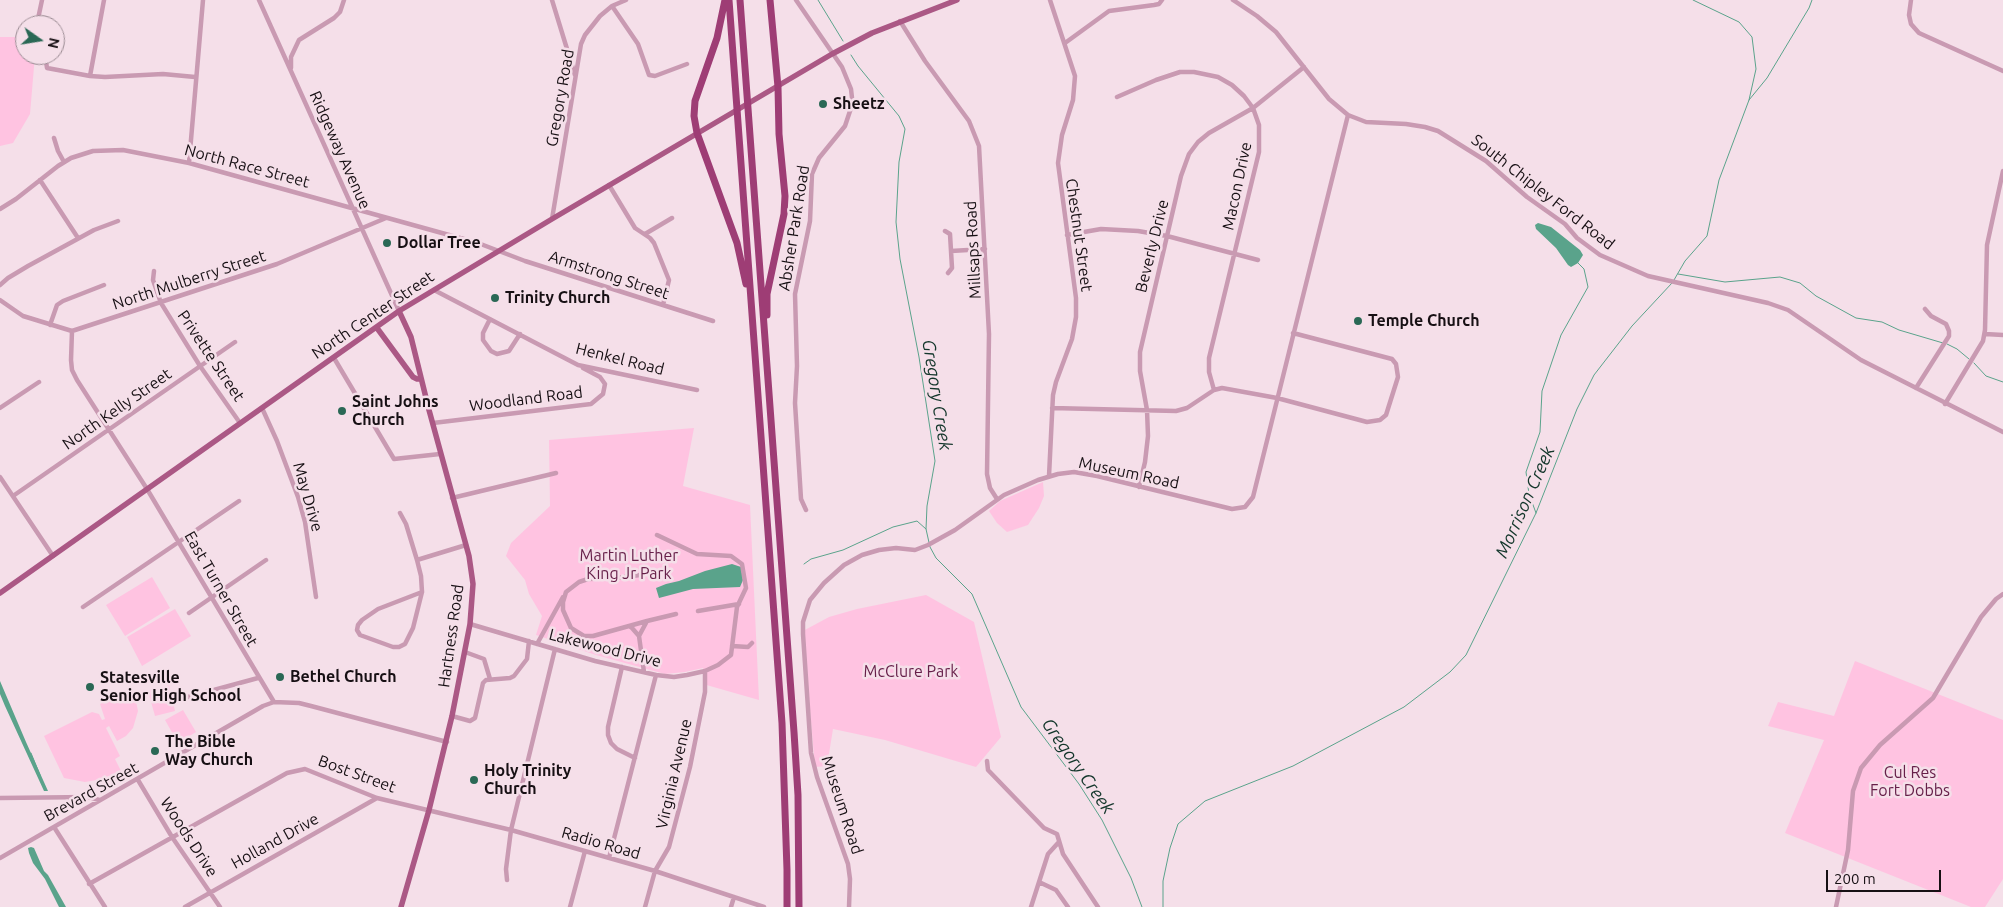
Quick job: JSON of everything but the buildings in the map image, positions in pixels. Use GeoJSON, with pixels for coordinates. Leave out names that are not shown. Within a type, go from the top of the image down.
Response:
{"type":"FeatureCollection","features":[{"type":"Feature","properties":{"kind":"highway"},"geometry":{"type":"LineString","coordinates":[[725,0],[717,38],[695,101],[694,116],[697,133],[737,243],[753,321]]}},
{"type":"Feature","properties":{"kind":"highway"},"geometry":{"type":"LineString","coordinates":[[729,0],[782,723],[788,870],[787,907]]}},
{"type":"Feature","properties":{"kind":"highway"},"geometry":{"type":"LineString","coordinates":[[740,0],[794,732],[798,795],[799,907]]}},
{"type":"Feature","properties":{"kind":"highway"},"geometry":{"type":"LineString","coordinates":[[767,376],[767,294],[784,214],[785,196],[770,0]]}},
{"type":"Feature","properties":{"kind":"main road","name":"North Center Street"},"geometry":{"type":"LineString","coordinates":[[0,593],[399,311],[608,185],[832,54],[872,33],[957,0]]}},
{"type":"Feature","properties":{"kind":"main road","name":"Hartness Road"},"geometry":{"type":"LineString","coordinates":[[399,311],[412,337],[440,454],[471,564],[473,584],[470,624],[452,716],[429,810],[401,907]]}},
{"type":"Feature","properties":{"kind":"main road"},"geometry":{"type":"LineString","coordinates":[[377,328],[413,377],[417,380],[421,379]]}},
{"type":"Feature","properties":{"kind":"street"},"geometry":{"type":"LineString","coordinates":[[39,15],[42,0]]}},
{"type":"Feature","properties":{"kind":"street"},"geometry":{"type":"LineString","coordinates":[[90,76],[104,0]]}},
{"type":"Feature","properties":{"kind":"street"},"geometry":{"type":"LineString","coordinates":[[189,163],[203,0]]}},
{"type":"Feature","properties":{"kind":"street","name":"Ridgeway Avenue"},"geometry":{"type":"LineString","coordinates":[[259,0],[399,311]]}},
{"type":"Feature","properties":{"kind":"street"},"geometry":{"type":"LineString","coordinates":[[292,74],[291,57],[299,40],[334,18],[340,12],[344,0]]}},
{"type":"Feature","properties":{"kind":"street"},"geometry":{"type":"LineString","coordinates":[[552,0],[576,76]]}},
{"type":"Feature","properties":{"kind":"street","name":"Gregory Road"},"geometry":{"type":"LineString","coordinates":[[552,219],[579,54],[585,35],[600,16],[612,6],[626,0]]}},
{"type":"Feature","properties":{"kind":"street","name":"Absher Park Road"},"geometry":{"type":"LineString","coordinates":[[796,0],[842,67],[852,98],[845,126],[819,158],[812,174],[810,221],[794,294],[797,366],[795,403],[801,499],[806,510]]}},
{"type":"Feature","properties":{"kind":"street","name":"Chestnut Street"},"geometry":{"type":"LineString","coordinates":[[1050,0],[1075,76],[1073,100],[1059,149],[1058,163],[1076,298],[1076,317],[1068,352],[1056,382],[1052,408],[1050,476]]}},
{"type":"Feature","properties":{"kind":"street"},"geometry":{"type":"LineString","coordinates":[[1065,43],[1109,11],[1159,4],[1162,0]]}},
{"type":"Feature","properties":{"kind":"street","name":"South Chipley Ford Road"},"geometry":{"type":"LineString","coordinates":[[1233,0],[1276,32],[1329,99],[1348,115],[1366,122],[1406,124],[1438,131],[1486,161],[1527,197],[1565,224],[1577,238],[1600,255],[1639,273],[1768,303],[1788,310],[1861,360],[2003,432]]}},
{"type":"Feature","properties":{"kind":"street"},"geometry":{"type":"LineString","coordinates":[[1911,0],[1909,16],[1911,24],[1919,33],[2003,70]]}},
{"type":"Feature","properties":{"kind":"street"},"geometry":{"type":"LineString","coordinates":[[612,6],[638,44],[649,75],[655,76],[687,64]]}},
{"type":"Feature","properties":{"kind":"street","name":"Millsaps Road"},"geometry":{"type":"LineString","coordinates":[[900,21],[969,121],[976,133],[980,152],[989,334],[987,474],[990,488],[997,499]]}},
{"type":"Feature","properties":{"kind":"street"},"geometry":{"type":"LineString","coordinates":[[47,65],[47,68],[90,76],[163,74],[195,77]]}},
{"type":"Feature","properties":{"kind":"street","name":"Beverly Drive"},"geometry":{"type":"LineString","coordinates":[[1139,487],[1145,462],[1148,436],[1147,410],[1142,390],[1140,352],[1167,236],[1189,154],[1209,132],[1253,108],[1304,67]]}},
{"type":"Feature","properties":{"kind":"street","name":"Macon Drive"},"geometry":{"type":"LineString","coordinates":[[1117,98],[1180,72],[1194,72],[1218,77],[1232,85],[1253,108],[1259,125],[1260,152],[1209,358],[1209,372],[1214,390]]}},
{"type":"Feature","properties":{"kind":"street","name":"Museum Road"},"geometry":{"type":"LineString","coordinates":[[849,907],[850,879],[848,864],[818,782],[811,753],[803,634],[806,611],[810,600],[824,583],[853,560],[879,550],[896,548],[915,550],[931,544],[955,530],[997,499],[1050,476],[1080,473],[1232,509],[1245,508],[1253,497],[1348,115]]}},
{"type":"Feature","properties":{"kind":"street"},"geometry":{"type":"LineString","coordinates":[[54,138],[64,162]]}},
{"type":"Feature","properties":{"kind":"street","name":"North Race Street"},"geometry":{"type":"LineString","coordinates":[[0,209],[64,162],[93,151],[123,150],[189,163],[353,207],[499,250]]}},
{"type":"Feature","properties":{"kind":"street"},"geometry":{"type":"LineString","coordinates":[[1946,404],[1980,348],[1985,334],[1987,245],[2003,171]]}},
{"type":"Feature","properties":{"kind":"street"},"geometry":{"type":"LineString","coordinates":[[40,180],[78,238]]}},
{"type":"Feature","properties":{"kind":"street"},"geometry":{"type":"LineString","coordinates":[[608,185],[636,228],[654,243],[670,280],[663,305]]}},
{"type":"Feature","properties":{"kind":"street","name":"North Mulberry Street"},"geometry":{"type":"LineString","coordinates":[[72,331],[277,264],[386,218]]}},
{"type":"Feature","properties":{"kind":"street"},"geometry":{"type":"LineString","coordinates":[[645,234],[672,218]]}},
{"type":"Feature","properties":{"kind":"street"},"geometry":{"type":"LineString","coordinates":[[0,285],[17,271],[78,238],[118,221]]}},
{"type":"Feature","properties":{"kind":"street"},"geometry":{"type":"LineString","coordinates":[[1067,235],[1101,229],[1120,229],[1167,236],[1258,260]]}},
{"type":"Feature","properties":{"kind":"street"},"geometry":{"type":"LineString","coordinates":[[945,230],[950,234],[952,268],[948,273]]}},
{"type":"Feature","properties":{"kind":"street"},"geometry":{"type":"LineString","coordinates":[[951,251],[985,249]]}},
{"type":"Feature","properties":{"kind":"street","name":"Armstrong Street"},"geometry":{"type":"LineString","coordinates":[[499,250],[524,261],[713,321]]}},
{"type":"Feature","properties":{"kind":"street","name":"Privette Street"},"geometry":{"type":"LineString","coordinates":[[154,271],[153,280],[161,303],[200,366],[240,423]]}},
{"type":"Feature","properties":{"kind":"street"},"geometry":{"type":"LineString","coordinates":[[50,325],[57,305],[63,300],[104,285]]}},
{"type":"Feature","properties":{"kind":"street","name":"Henkel Road"},"geometry":{"type":"LineString","coordinates":[[434,290],[578,365],[697,390]]}},
{"type":"Feature","properties":{"kind":"street"},"geometry":{"type":"LineString","coordinates":[[0,300],[24,316],[72,331]]}},
{"type":"Feature","properties":{"kind":"street"},"geometry":{"type":"LineString","coordinates":[[1916,388],[1949,336],[1946,324],[1931,316],[1925,309]]}},
{"type":"Feature","properties":{"kind":"street"},"geometry":{"type":"LineString","coordinates":[[490,319],[483,333],[483,340],[491,351],[497,354],[509,351],[520,334]]}},
{"type":"Feature","properties":{"kind":"street","name":"East Turner Street"},"geometry":{"type":"LineString","coordinates":[[72,331],[72,370],[108,430],[147,489],[274,702]]}},
{"type":"Feature","properties":{"kind":"street"},"geometry":{"type":"LineString","coordinates":[[1052,408],[1176,411],[1187,408],[1214,390],[1230,388],[1374,422],[1386,415],[1398,377],[1396,364],[1392,359],[1293,333]]}},
{"type":"Feature","properties":{"kind":"street"},"geometry":{"type":"LineString","coordinates":[[1985,334],[2003,335]]}},
{"type":"Feature","properties":{"kind":"street","name":"North Kelly Street"},"geometry":{"type":"LineString","coordinates":[[12,496],[235,342]]}},
{"type":"Feature","properties":{"kind":"street"},"geometry":{"type":"LineString","coordinates":[[334,358],[394,459],[440,454]]}},
{"type":"Feature","properties":{"kind":"street","name":"Woodland Road"},"geometry":{"type":"LineString","coordinates":[[433,423],[591,404],[603,394],[605,384],[600,377],[578,365]]}},
{"type":"Feature","properties":{"kind":"street"},"geometry":{"type":"LineString","coordinates":[[0,408],[38,382]]}},
{"type":"Feature","properties":{"kind":"street","name":"May Drive"},"geometry":{"type":"LineString","coordinates":[[262,408],[277,441],[298,497],[305,522],[316,597]]}},
{"type":"Feature","properties":{"kind":"street"},"geometry":{"type":"LineString","coordinates":[[452,498],[556,473]]}},
{"type":"Feature","properties":{"kind":"street"},"geometry":{"type":"LineString","coordinates":[[0,477],[53,556]]}},
{"type":"Feature","properties":{"kind":"street"},"geometry":{"type":"LineString","coordinates":[[83,607],[239,501]]}},
{"type":"Feature","properties":{"kind":"street"},"geometry":{"type":"LineString","coordinates":[[400,513],[406,524],[421,576],[422,592],[413,628],[405,644],[399,647],[393,647],[360,635],[357,630],[358,625],[378,609],[422,592]]}},
{"type":"Feature","properties":{"kind":"street"},"geometry":{"type":"LineString","coordinates":[[657,535],[697,554],[731,556],[740,561],[744,568],[746,588],[739,604],[732,646],[748,647],[752,642]]}},
{"type":"Feature","properties":{"kind":"street"},"geometry":{"type":"LineString","coordinates":[[417,560],[466,545]]}},
{"type":"Feature","properties":{"kind":"street"},"geometry":{"type":"LineString","coordinates":[[190,613],[266,560]]}},
{"type":"Feature","properties":{"kind":"street"},"geometry":{"type":"LineString","coordinates":[[537,644],[566,592],[579,582],[588,579],[640,575]]}},
{"type":"Feature","properties":{"kind":"street"},"geometry":{"type":"LineString","coordinates":[[566,592],[563,610],[571,628],[584,636],[592,636],[676,614]]}},
{"type":"Feature","properties":{"kind":"street"},"geometry":{"type":"LineString","coordinates":[[1836,907],[1848,850],[1853,791],[1861,768],[1880,744],[1933,698],[1981,617],[1996,599],[2003,594]]}},
{"type":"Feature","properties":{"kind":"street"},"geometry":{"type":"LineString","coordinates":[[698,611],[739,604]]}},
{"type":"Feature","properties":{"kind":"street"},"geometry":{"type":"LineString","coordinates":[[554,612],[567,616]]}},
{"type":"Feature","properties":{"kind":"street"},"geometry":{"type":"LineString","coordinates":[[644,672],[639,636],[647,621]]}},
{"type":"Feature","properties":{"kind":"street","name":"Lakewood Drive"},"geometry":{"type":"LineString","coordinates":[[470,624],[622,667],[674,677],[704,671],[726,660],[732,646]]}},
{"type":"Feature","properties":{"kind":"street"},"geometry":{"type":"LineString","coordinates":[[629,626],[639,636]]}},
{"type":"Feature","properties":{"kind":"street"},"geometry":{"type":"LineString","coordinates":[[452,716],[470,721],[474,720],[483,683],[490,679],[514,676],[526,659],[529,641]]}},
{"type":"Feature","properties":{"kind":"street"},"geometry":{"type":"LineString","coordinates":[[507,880],[506,869],[511,830],[555,649]]}},
{"type":"Feature","properties":{"kind":"street"},"geometry":{"type":"LineString","coordinates":[[465,652],[484,659],[490,679]]}},
{"type":"Feature","properties":{"kind":"street"},"geometry":{"type":"LineString","coordinates":[[622,667],[608,727],[608,735],[611,743],[617,749],[635,758]]}},
{"type":"Feature","properties":{"kind":"street","name":"Virginia Avenue"},"geometry":{"type":"LineString","coordinates":[[645,907],[655,871],[669,847],[690,767],[706,692],[704,671]]}},
{"type":"Feature","properties":{"kind":"street"},"geometry":{"type":"LineString","coordinates":[[609,858],[656,675]]}},
{"type":"Feature","properties":{"kind":"street"},"geometry":{"type":"LineString","coordinates":[[176,700],[258,678]]}},
{"type":"Feature","properties":{"kind":"street"},"geometry":{"type":"LineString","coordinates":[[274,702],[311,706],[446,742]]}},
{"type":"Feature","properties":{"kind":"street","name":"Brevard Street"},"geometry":{"type":"LineString","coordinates":[[0,858],[99,800],[138,780],[263,706],[274,702]]}},
{"type":"Feature","properties":{"kind":"street"},"geometry":{"type":"LineString","coordinates":[[987,761],[988,770],[1044,828],[1057,834],[1058,843],[1063,854],[1098,907]]}},
{"type":"Feature","properties":{"kind":"street","name":"Bost Street"},"geometry":{"type":"LineString","coordinates":[[89,884],[287,773],[296,770],[315,772],[377,798],[429,810]]}},
{"type":"Feature","properties":{"kind":"street","name":"Woods Drive"},"geometry":{"type":"LineString","coordinates":[[138,780],[172,837],[220,907]]}},
{"type":"Feature","properties":{"kind":"street"},"geometry":{"type":"LineString","coordinates":[[0,798],[89,797],[99,800]]}},
{"type":"Feature","properties":{"kind":"street","name":"Holland Drive"},"geometry":{"type":"LineString","coordinates":[[185,907],[377,798]]}},
{"type":"Feature","properties":{"kind":"street","name":"Radio Road"},"geometry":{"type":"LineString","coordinates":[[429,810],[511,830],[655,871],[764,907]]}},
{"type":"Feature","properties":{"kind":"street"},"geometry":{"type":"LineString","coordinates":[[54,827],[105,907]]}},
{"type":"Feature","properties":{"kind":"street"},"geometry":{"type":"LineString","coordinates":[[1031,907],[1048,854],[1058,843]]}},
{"type":"Feature","properties":{"kind":"street"},"geometry":{"type":"LineString","coordinates":[[570,907],[585,851]]}},
{"type":"Feature","properties":{"kind":"street"},"geometry":{"type":"LineString","coordinates":[[1038,882],[1056,890],[1068,907]]}},
{"type":"Feature","properties":{"kind":"street"},"geometry":{"type":"LineString","coordinates":[[731,907],[734,897]]}},
{"type":"Feature","properties":{"kind":"green space"},"geometry":{"type":"Polygon","coordinates":[[[0,37],[15,37],[15,65],[34,65],[30,114],[13,143],[0,146],[0,37]]]}},
{"type":"Feature","properties":{"kind":"green space","name":"Martin Luther King Jr Park"},"geometry":{"type":"Polygon","coordinates":[[[694,428],[683,486],[750,505],[759,700],[703,684],[703,668],[665,674],[596,655],[536,635],[542,616],[529,594],[525,580],[506,556],[511,543],[550,506],[549,440],[694,428]]]}},
{"type":"Feature","properties":{"kind":"green space"},"geometry":{"type":"Polygon","coordinates":[[[1043,482],[1044,496],[1028,525],[1007,532],[997,523],[989,511],[1000,501],[1043,482]]]}},
{"type":"Feature","properties":{"kind":"green space"},"geometry":{"type":"Polygon","coordinates":[[[152,577],[170,608],[125,636],[106,605],[152,577]]]}},
{"type":"Feature","properties":{"kind":"green space","name":"McClure Park"},"geometry":{"type":"Polygon","coordinates":[[[926,595],[974,622],[1001,737],[976,767],[885,740],[833,729],[827,766],[815,767],[803,631],[829,617],[857,609],[926,595]]]}},
{"type":"Feature","properties":{"kind":"green space"},"geometry":{"type":"Polygon","coordinates":[[[175,609],[191,636],[142,666],[127,637],[175,609]]]}},
{"type":"Feature","properties":{"kind":"green space","name":"Cul Res Fort Dobbs"},"geometry":{"type":"Polygon","coordinates":[[[1855,661],[2003,720],[2003,879],[1985,907],[1971,907],[1785,833],[1824,740],[1768,726],[1778,702],[1834,716],[1855,661]]]}},
{"type":"Feature","properties":{"kind":"green space"},"geometry":{"type":"Polygon","coordinates":[[[169,685],[175,711],[155,716],[148,691],[169,685]]]}},
{"type":"Feature","properties":{"kind":"green space"},"geometry":{"type":"Polygon","coordinates":[[[134,692],[138,711],[133,728],[126,736],[117,741],[109,726],[106,728],[120,756],[115,759],[121,771],[103,779],[85,782],[64,778],[44,736],[92,712],[99,714],[102,720],[105,719],[100,704],[114,697],[116,700],[134,692]]]}},
{"type":"Feature","properties":{"kind":"green space"},"geometry":{"type":"Polygon","coordinates":[[[183,710],[196,732],[178,743],[165,720],[183,710]]]}},
{"type":"Feature","properties":{"kind":"shaded area"},"geometry":{"type":"Polygon","coordinates":[[[1538,223],[1551,227],[1580,250],[1583,255],[1578,263],[1571,267],[1568,265],[1556,248],[1536,229],[1535,225],[1538,223]]]}},
{"type":"Feature","properties":{"kind":"shaded area"},"geometry":{"type":"Polygon","coordinates":[[[732,564],[741,567],[743,580],[740,587],[693,589],[659,598],[656,588],[732,564]]]}},
{"type":"Feature","properties":{"kind":"shaded area"},"geometry":{"type":"Polygon","coordinates":[[[0,681],[48,791],[44,791],[5,706],[0,694],[0,681]]]}},
{"type":"Feature","properties":{"kind":"shaded area"},"geometry":{"type":"Polygon","coordinates":[[[28,848],[34,848],[44,871],[66,907],[59,907],[45,879],[33,863],[28,848]]]}},
{"type":"Feature","properties":{"kind":"waterway","name":"Gregory Creek"},"geometry":{"type":"LineString","coordinates":[[818,0],[843,41]]}},
{"type":"Feature","properties":{"kind":"waterway"},"geometry":{"type":"LineString","coordinates":[[1693,0],[1739,22],[1752,37],[1756,69],[1749,100]]}},
{"type":"Feature","properties":{"kind":"waterway","name":"Morrison Creek"},"geometry":{"type":"LineString","coordinates":[[1674,280],[1685,261],[1707,236],[1719,180],[1749,100],[1767,78],[1812,0]]}},
{"type":"Feature","properties":{"kind":"waterway","name":"Gregory Creek"},"geometry":{"type":"LineString","coordinates":[[851,55],[899,116],[905,129],[899,162],[896,222],[900,259],[919,357],[935,461],[927,506],[926,529],[930,547],[936,558],[972,594],[1021,707],[1079,784],[1102,820],[1131,878],[1142,907]]}},
{"type":"Feature","properties":{"kind":"waterway"},"geometry":{"type":"LineString","coordinates":[[1536,513],[1529,494],[1526,472],[1540,432],[1542,391],[1561,335],[1588,287],[1584,269],[1577,262]]}},
{"type":"Feature","properties":{"kind":"waterway"},"geometry":{"type":"LineString","coordinates":[[1678,274],[1725,282],[1780,277],[1800,283],[1816,296],[1856,318],[1882,322],[1899,330],[1943,343]]}},
{"type":"Feature","properties":{"kind":"waterway","name":"Morrison Creek"},"geometry":{"type":"LineString","coordinates":[[1163,907],[1163,881],[1170,848],[1178,824],[1205,801],[1293,766],[1404,707],[1450,672],[1466,655],[1536,513],[1577,409],[1594,375],[1632,326],[1672,283]]}},
{"type":"Feature","properties":{"kind":"waterway"},"geometry":{"type":"LineString","coordinates":[[1947,344],[1957,349],[1969,359]]}},
{"type":"Feature","properties":{"kind":"waterway"},"geometry":{"type":"LineString","coordinates":[[1974,363],[1986,376],[2003,382]]}},
{"type":"Feature","properties":{"kind":"waterway"},"geometry":{"type":"LineString","coordinates":[[804,564],[811,559],[843,550],[893,527],[917,521],[926,529]]}},
{"type":"Feature","properties":{"kind":"waterway"},"geometry":{"type":"LineString","coordinates":[[31,753],[40,775]]}},
{"type":"Feature","properties":{"kind":"place","name":"Sheetz"},"geometry":{"type":"Point","coordinates":[823,104]}},
{"type":"Feature","properties":{"kind":"place","name":"Dollar Tree"},"geometry":{"type":"Point","coordinates":[387,243]}},
{"type":"Feature","properties":{"kind":"place","name":"Trinity Church"},"geometry":{"type":"Point","coordinates":[495,298]}},
{"type":"Feature","properties":{"kind":"place","name":"Temple Church"},"geometry":{"type":"Point","coordinates":[1358,321]}},
{"type":"Feature","properties":{"kind":"place","name":"Saint Johns Church"},"geometry":{"type":"Point","coordinates":[342,411]}},
{"type":"Feature","properties":{"kind":"place","name":"Bethel Church"},"geometry":{"type":"Point","coordinates":[280,677]}},
{"type":"Feature","properties":{"kind":"place","name":"Statesville Senior High School"},"geometry":{"type":"Point","coordinates":[90,687]}},
{"type":"Feature","properties":{"kind":"place","name":"The Bible Way Church"},"geometry":{"type":"Point","coordinates":[155,751]}},
{"type":"Feature","properties":{"kind":"place","name":"Holy Trinity Church"},"geometry":{"type":"Point","coordinates":[474,780]}}]}
